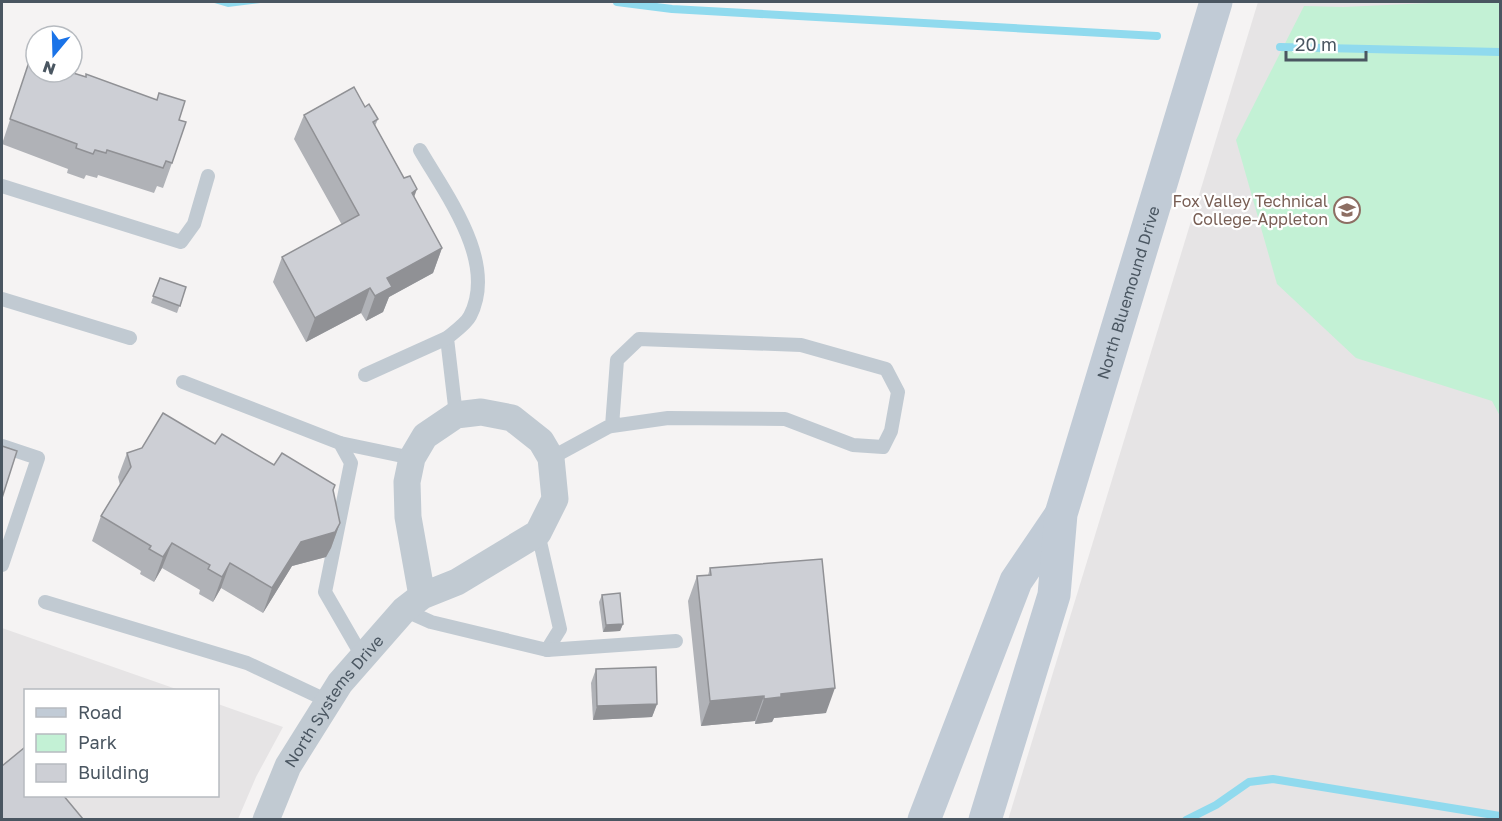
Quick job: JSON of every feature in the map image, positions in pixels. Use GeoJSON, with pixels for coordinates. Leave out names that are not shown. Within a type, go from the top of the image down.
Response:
{"type":"FeatureCollection","features":[{"type":"Feature","properties":{"kind":"main road","name":"North Bluemound Drive"},"geometry":{"type":"LineString","coordinates":[[985,819],[1053,595],[1060,514],[1216,2]]}},
{"type":"Feature","properties":{"kind":"main road","name":"North Bluemound Drive"},"geometry":{"type":"LineString","coordinates":[[924,819],[1016,581],[1060,514]]}},
{"type":"Feature","properties":{"kind":"street"},"geometry":{"type":"LineString","coordinates":[[413,603],[407,482],[412,458],[425,436],[456,415],[481,411],[513,418],[541,441],[551,458],[555,499],[538,533]]}},
{"type":"Feature","properties":{"kind":"street","name":"North Systems Drive"},"geometry":{"type":"LineString","coordinates":[[266,819],[288,766],[328,701],[362,656],[413,603],[457,582],[538,533]]}},
{"type":"Feature","properties":{"kind":"lane"},"geometry":{"type":"LineString","coordinates":[[365,375],[447,338],[470,318],[478,291],[472,240],[420,150]]}},
{"type":"Feature","properties":{"kind":"lane"},"geometry":{"type":"LineString","coordinates":[[2,186],[181,242],[194,224],[208,176]]}},
{"type":"Feature","properties":{"kind":"lane"},"geometry":{"type":"LineString","coordinates":[[2,299],[130,339]]}},
{"type":"Feature","properties":{"kind":"lane"},"geometry":{"type":"LineString","coordinates":[[447,338],[456,415]]}},
{"type":"Feature","properties":{"kind":"lane"},"geometry":{"type":"LineString","coordinates":[[551,458],[612,426],[668,418],[785,419],[853,445],[883,447],[891,431],[898,392],[886,369],[801,345],[639,339],[617,360],[612,426]]}},
{"type":"Feature","properties":{"kind":"lane"},"geometry":{"type":"LineString","coordinates":[[183,382],[340,443],[412,458]]}},
{"type":"Feature","properties":{"kind":"lane"},"geometry":{"type":"LineString","coordinates":[[340,443],[351,463],[325,592],[362,656]]}},
{"type":"Feature","properties":{"kind":"lane"},"geometry":{"type":"LineString","coordinates":[[2,446],[38,458],[2,566]]}},
{"type":"Feature","properties":{"kind":"lane"},"geometry":{"type":"LineString","coordinates":[[538,533],[560,629],[548,650]]}},
{"type":"Feature","properties":{"kind":"lane"},"geometry":{"type":"LineString","coordinates":[[45,602],[247,663],[328,701]]}},
{"type":"Feature","properties":{"kind":"lane"},"geometry":{"type":"LineString","coordinates":[[413,603],[431,622],[548,650],[676,641]]}},
{"type":"Feature","properties":{"kind":"shaded area","name":"Fox Valley Technical College-Appleton"},"geometry":{"type":"Polygon","coordinates":[[[1258,2],[1500,2],[1500,819],[1008,820],[1258,2]]]}},
{"type":"Feature","properties":{"kind":"shaded area"},"geometry":{"type":"Polygon","coordinates":[[[2,628],[176,689],[24,689],[24,797],[219,797],[219,704],[283,727],[256,777],[238,819],[2,819],[2,628]]]}},
{"type":"Feature","properties":{"kind":"green space"},"geometry":{"type":"Polygon","coordinates":[[[1500,2],[1500,416],[1492,401],[1356,358],[1277,284],[1236,140],[1304,6],[1343,7],[1500,2]]]}},
{"type":"Feature","properties":{"kind":"water"},"geometry":{"type":"Polygon","coordinates":[[[211,2],[269,2],[228,7],[211,2]]]}},
{"type":"Feature","properties":{"kind":"building"},"geometry":{"type":"Polygon","coordinates":[[[86,74],[157,100],[159,93],[185,101],[179,120],[186,122],[172,163],[166,161],[163,168],[107,150],[106,153],[95,150],[93,154],[76,148],[77,144],[10,119],[24,77],[24,84],[84,84],[86,74]]]}},
{"type":"Feature","properties":{"kind":"building"},"geometry":{"type":"Polygon","coordinates":[[[354,87],[365,107],[369,104],[378,119],[373,122],[404,178],[410,176],[417,189],[412,193],[442,248],[387,278],[392,287],[375,296],[370,288],[315,318],[282,257],[359,215],[304,115],[354,87]]]}},
{"type":"Feature","properties":{"kind":"building"},"geometry":{"type":"Polygon","coordinates":[[[160,278],[186,287],[180,306],[153,296],[160,278]]]}},
{"type":"Feature","properties":{"kind":"building"},"geometry":{"type":"Polygon","coordinates":[[[163,413],[215,444],[222,434],[274,465],[282,453],[335,485],[333,490],[340,523],[335,532],[301,542],[272,588],[230,563],[222,577],[208,569],[210,565],[172,543],[163,557],[149,549],[151,546],[101,516],[131,467],[127,453],[142,448],[163,413]]]}},
{"type":"Feature","properties":{"kind":"building"},"geometry":{"type":"Polygon","coordinates":[[[2,446],[17,451],[2,498],[2,446]]]}},
{"type":"Feature","properties":{"kind":"building"},"geometry":{"type":"Polygon","coordinates":[[[822,559],[835,688],[781,694],[781,697],[764,699],[764,696],[710,701],[697,576],[711,575],[710,568],[822,559]]]}},
{"type":"Feature","properties":{"kind":"building"},"geometry":{"type":"Polygon","coordinates":[[[620,593],[623,624],[606,625],[602,595],[620,593]]]}},
{"type":"Feature","properties":{"kind":"building"},"geometry":{"type":"Polygon","coordinates":[[[656,667],[657,704],[597,706],[596,669],[656,667]]]}},
{"type":"Feature","properties":{"kind":"building"},"geometry":{"type":"Polygon","coordinates":[[[24,748],[24,797],[65,797],[83,819],[2,819],[2,766],[24,748]]]}},
{"type":"Feature","properties":{"kind":"waterway"},"geometry":{"type":"LineString","coordinates":[[617,2],[672,9],[1157,36]]}},
{"type":"Feature","properties":{"kind":"waterway"},"geometry":{"type":"LineString","coordinates":[[1280,47],[1500,52]]}},
{"type":"Feature","properties":{"kind":"waterway"},"geometry":{"type":"LineString","coordinates":[[1186,820],[1216,805],[1249,782],[1273,779],[1500,816]]}},
{"type":"Feature","properties":{"kind":"place","name":"Fox Valley Technical College-Appleton"},"geometry":{"type":"Point","coordinates":[1347,210]}}]}
